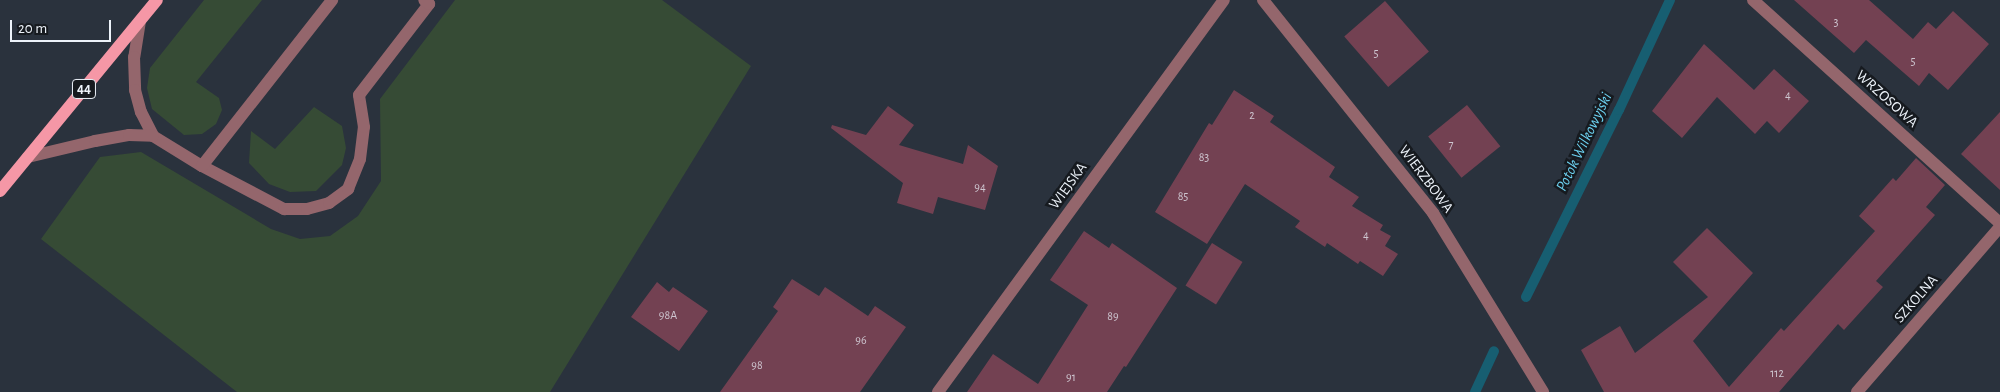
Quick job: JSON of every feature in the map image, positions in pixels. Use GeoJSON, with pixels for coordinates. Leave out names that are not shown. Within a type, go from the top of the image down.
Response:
{"type":"FeatureCollection","features":[{"type":"Feature","properties":{"kind":"main road","name":"44"},"geometry":{"type":"LineString","coordinates":[[0,191],[157,0]]}},
{"type":"Feature","properties":{"kind":"street"},"geometry":{"type":"LineString","coordinates":[[202,166],[332,0]]}},
{"type":"Feature","properties":{"kind":"street"},"geometry":{"type":"LineString","coordinates":[[28,157],[129,135],[153,136],[202,166],[284,209],[307,209],[329,203],[348,189],[360,159],[364,126],[359,95],[429,4],[424,0]]}},
{"type":"Feature","properties":{"kind":"street","name":"WIEJSKA"},"geometry":{"type":"LineString","coordinates":[[938,392],[1224,0]]}},
{"type":"Feature","properties":{"kind":"street","name":"WIERZBOWA"},"geometry":{"type":"LineString","coordinates":[[1263,0],[1433,213],[1544,392]]}},
{"type":"Feature","properties":{"kind":"street","name":"WRZOSOWA"},"geometry":{"type":"LineString","coordinates":[[1753,0],[2000,223]]}},
{"type":"Feature","properties":{"kind":"street"},"geometry":{"type":"LineString","coordinates":[[140,21],[134,57],[135,90],[141,112],[153,136]]}},
{"type":"Feature","properties":{"kind":"street","name":"SZKOLNA"},"geometry":{"type":"LineString","coordinates":[[1857,392],[2000,227]]}},
{"type":"Feature","properties":{"kind":"green space"},"geometry":{"type":"Polygon","coordinates":[[[204,0],[262,0],[196,82],[219,98],[222,110],[216,124],[202,134],[184,135],[152,109],[147,88],[150,68],[204,0]]]}},
{"type":"Feature","properties":{"kind":"green space"},"geometry":{"type":"Polygon","coordinates":[[[455,0],[662,0],[751,66],[550,392],[237,392],[41,239],[100,157],[141,152],[271,229],[300,239],[330,236],[358,216],[381,181],[380,99],[455,0]]]}},
{"type":"Feature","properties":{"kind":"green space"},"geometry":{"type":"Polygon","coordinates":[[[314,107],[342,126],[346,148],[342,165],[316,191],[290,192],[269,184],[249,163],[251,131],[275,149],[314,107]]]}},
{"type":"Feature","properties":{"kind":"building"},"geometry":{"type":"Polygon","coordinates":[[[1794,0],[1869,0],[1913,39],[1928,22],[1936,29],[1953,11],[1989,44],[1948,90],[1929,73],[1919,86],[1866,40],[1854,53],[1794,0]]]}},
{"type":"Feature","properties":{"kind":"building"},"geometry":{"type":"Polygon","coordinates":[[[1385,1],[1429,52],[1388,87],[1344,36],[1385,1]]]}},
{"type":"Feature","properties":{"kind":"building"},"geometry":{"type":"Polygon","coordinates":[[[1704,44],[1754,90],[1774,69],[1809,101],[1779,133],[1767,121],[1755,134],[1717,97],[1682,138],[1652,111],[1704,44]]]}},
{"type":"Feature","properties":{"kind":"building"},"geometry":{"type":"Polygon","coordinates":[[[1234,90],[1274,116],[1270,122],[1335,167],[1329,177],[1359,197],[1352,206],[1383,225],[1380,230],[1391,236],[1385,246],[1398,254],[1383,276],[1360,261],[1358,264],[1327,243],[1325,247],[1295,227],[1300,221],[1245,184],[1207,244],[1155,212],[1209,123],[1212,125],[1234,90]]]}},
{"type":"Feature","properties":{"kind":"building"},"geometry":{"type":"Polygon","coordinates":[[[1467,105],[1500,146],[1461,178],[1428,136],[1467,105]]]}},
{"type":"Feature","properties":{"kind":"building"},"geometry":{"type":"Polygon","coordinates":[[[888,106],[914,125],[899,145],[963,164],[968,145],[998,166],[985,210],[938,197],[933,214],[897,203],[903,183],[831,128],[832,125],[866,135],[888,106]]]}},
{"type":"Feature","properties":{"kind":"building"},"geometry":{"type":"Polygon","coordinates":[[[2000,112],[2000,190],[1961,154],[2000,112]]]}},
{"type":"Feature","properties":{"kind":"building"},"geometry":{"type":"Polygon","coordinates":[[[1916,158],[1945,185],[1926,207],[1935,215],[1876,281],[1883,287],[1844,330],[1838,324],[1779,392],[1604,392],[1581,350],[1620,326],[1635,353],[1708,297],[1673,262],[1707,228],[1753,273],[1693,341],[1729,387],[1781,328],[1784,331],[1875,231],[1859,216],[1893,178],[1896,181],[1916,158]]]}},
{"type":"Feature","properties":{"kind":"building"},"geometry":{"type":"Polygon","coordinates":[[[1084,231],[1109,248],[1112,243],[1177,288],[1126,367],[1124,366],[1107,392],[967,392],[993,354],[1038,384],[1088,305],[1050,280],[1084,231]]]}},
{"type":"Feature","properties":{"kind":"building"},"geometry":{"type":"Polygon","coordinates":[[[1212,243],[1243,262],[1216,304],[1186,285],[1212,243]]]}},
{"type":"Feature","properties":{"kind":"building"},"geometry":{"type":"Polygon","coordinates":[[[792,279],[819,296],[825,287],[868,316],[875,306],[906,327],[860,392],[720,392],[778,311],[773,307],[792,279]]]}},
{"type":"Feature","properties":{"kind":"building"},"geometry":{"type":"Polygon","coordinates":[[[657,282],[669,292],[673,287],[708,311],[679,351],[631,317],[657,282]]]}},
{"type":"Feature","properties":{"kind":"waterway","name":"Potok Wilkowyjski"},"geometry":{"type":"LineString","coordinates":[[1526,297],[1619,110],[1670,0]]}},
{"type":"Feature","properties":{"kind":"waterway","name":"Potok Wilkowyjski"},"geometry":{"type":"LineString","coordinates":[[1475,392],[1494,351]]}}]}
